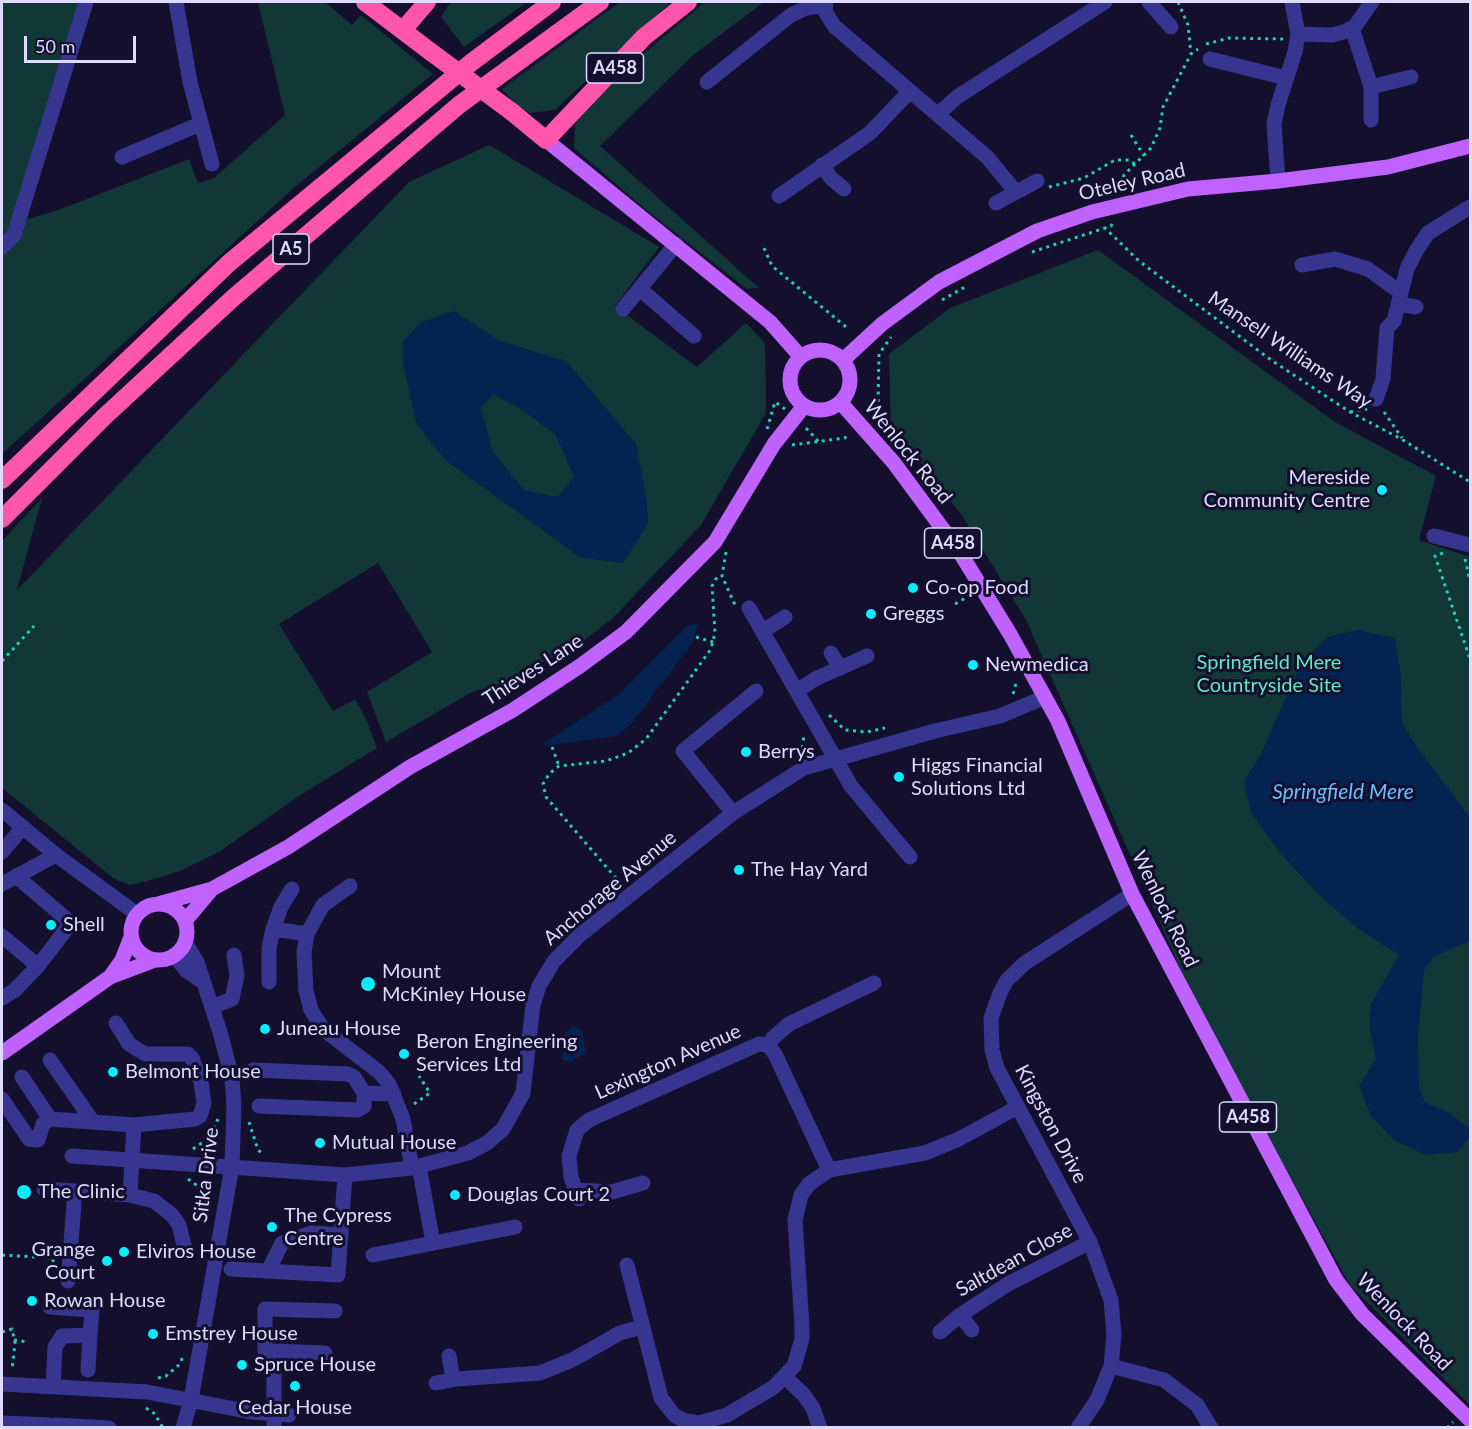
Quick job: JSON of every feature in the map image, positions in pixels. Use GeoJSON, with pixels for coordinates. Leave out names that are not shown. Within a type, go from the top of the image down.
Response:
{"type":"FeatureCollection","features":[{"type":"Feature","properties":{"kind":"highway"},"geometry":{"type":"LineString","coordinates":[[365,2],[513,112],[546,140]]}},
{"type":"Feature","properties":{"kind":"highway"},"geometry":{"type":"LineString","coordinates":[[403,30],[427,2]]}},
{"type":"Feature","properties":{"kind":"highway","name":"A5"},"geometry":{"type":"LineString","coordinates":[[2,480],[229,263],[408,114],[552,2]]}},
{"type":"Feature","properties":{"kind":"highway","name":"A5"},"geometry":{"type":"LineString","coordinates":[[2,519],[104,417],[242,290],[459,105],[600,2]]}},
{"type":"Feature","properties":{"kind":"highway","name":"A458"},"geometry":{"type":"LineString","coordinates":[[546,140],[644,37],[688,2]]}},
{"type":"Feature","properties":{"kind":"main road"},"geometry":{"type":"LineString","coordinates":[[546,140],[770,322],[801,357]]}},
{"type":"Feature","properties":{"kind":"main road","name":"Oteley Road"},"geometry":{"type":"LineString","coordinates":[[843,360],[923,293],[989,254],[1037,231],[1107,207],[1188,189],[1278,182],[1388,167],[1470,146]]}},
{"type":"Feature","properties":{"kind":"main road"},"geometry":{"type":"LineString","coordinates":[[827,351],[843,360],[850,377],[846,395],[841,403],[823,411],[804,406],[796,399],[790,382],[791,373],[801,357],[809,352],[827,351]]}},
{"type":"Feature","properties":{"kind":"main road","name":"Wenlock Road"},"geometry":{"type":"LineString","coordinates":[[841,403],[894,463],[959,551],[1045,697],[1132,894],[1336,1280],[1362,1314],[1470,1420]]}},
{"type":"Feature","properties":{"kind":"main road","name":"Thieves Lane"},"geometry":{"type":"LineString","coordinates":[[212,889],[288,847],[410,767],[513,710],[580,666],[626,632],[715,542],[774,444],[804,406]]}},
{"type":"Feature","properties":{"kind":"main road"},"geometry":{"type":"LineString","coordinates":[[110,977],[122,960],[137,914],[146,907],[212,889]]}},
{"type":"Feature","properties":{"kind":"main road"},"geometry":{"type":"LineString","coordinates":[[185,921],[212,889]]}},
{"type":"Feature","properties":{"kind":"main road"},"geometry":{"type":"LineString","coordinates":[[2,1053],[110,977],[174,955],[185,942],[185,921],[169,906],[158,904]]}},
{"type":"Feature","properties":{"kind":"main road"},"geometry":{"type":"LineString","coordinates":[[131,937],[139,952],[155,960]]}},
{"type":"Feature","properties":{"kind":"street"},"geometry":{"type":"LineString","coordinates":[[2,247],[14,235],[86,2]]}},
{"type":"Feature","properties":{"kind":"street"},"geometry":{"type":"LineString","coordinates":[[176,2],[200,124],[212,164]]}},
{"type":"Feature","properties":{"kind":"street"},"geometry":{"type":"LineString","coordinates":[[938,114],[957,97],[988,76],[1105,2]]}},
{"type":"Feature","properties":{"kind":"street"},"geometry":{"type":"LineString","coordinates":[[1149,2],[1171,27]]}},
{"type":"Feature","properties":{"kind":"street"},"geometry":{"type":"LineString","coordinates":[[1278,182],[1274,124],[1295,52],[1291,37],[1292,2]]}},
{"type":"Feature","properties":{"kind":"street"},"geometry":{"type":"LineString","coordinates":[[1291,37],[1332,35],[1352,28],[1372,2]]}},
{"type":"Feature","properties":{"kind":"street"},"geometry":{"type":"LineString","coordinates":[[707,82],[791,15],[825,3],[834,26],[1000,170],[1016,192]]}},
{"type":"Feature","properties":{"kind":"street"},"geometry":{"type":"LineString","coordinates":[[1352,28],[1371,87],[1371,120]]}},
{"type":"Feature","properties":{"kind":"street"},"geometry":{"type":"LineString","coordinates":[[1210,59],[1286,78]]}},
{"type":"Feature","properties":{"kind":"street"},"geometry":{"type":"LineString","coordinates":[[1371,87],[1412,77]]}},
{"type":"Feature","properties":{"kind":"street"},"geometry":{"type":"LineString","coordinates":[[779,196],[870,133],[910,91]]}},
{"type":"Feature","properties":{"kind":"street"},"geometry":{"type":"LineString","coordinates":[[122,157],[200,124]]}},
{"type":"Feature","properties":{"kind":"street"},"geometry":{"type":"LineString","coordinates":[[822,165],[831,178],[844,189]]}},
{"type":"Feature","properties":{"kind":"street"},"geometry":{"type":"LineString","coordinates":[[996,203],[1040,182]]}},
{"type":"Feature","properties":{"kind":"street"},"geometry":{"type":"LineString","coordinates":[[1377,405],[1383,379],[1387,328],[1394,321],[1399,298],[1416,251],[1428,233],[1470,207]]}},
{"type":"Feature","properties":{"kind":"street"},"geometry":{"type":"LineString","coordinates":[[623,309],[676,244]]}},
{"type":"Feature","properties":{"kind":"street"},"geometry":{"type":"LineString","coordinates":[[1302,265],[1346,257],[1368,269],[1399,298],[1416,307]]}},
{"type":"Feature","properties":{"kind":"street"},"geometry":{"type":"LineString","coordinates":[[640,288],[694,336]]}},
{"type":"Feature","properties":{"kind":"street"},"geometry":{"type":"LineString","coordinates":[[1434,536],[1468,552]]}},
{"type":"Feature","properties":{"kind":"street"},"geometry":{"type":"LineString","coordinates":[[749,608],[851,786],[910,856]]}},
{"type":"Feature","properties":{"kind":"street"},"geometry":{"type":"LineString","coordinates":[[763,631],[785,617]]}},
{"type":"Feature","properties":{"kind":"street"},"geometry":{"type":"LineString","coordinates":[[831,653],[840,668]]}},
{"type":"Feature","properties":{"kind":"street"},"geometry":{"type":"LineString","coordinates":[[798,690],[867,656]]}},
{"type":"Feature","properties":{"kind":"street"},"geometry":{"type":"LineString","coordinates":[[733,813],[683,752],[756,691]]}},
{"type":"Feature","properties":{"kind":"street","name":"Anchorage Avenue"},"geometry":{"type":"LineString","coordinates":[[72,1156],[345,1175],[415,1167],[468,1154],[487,1143],[503,1129],[523,1093],[521,1034],[539,986],[554,962],[580,935],[733,813],[804,768],[934,731],[1000,716],[1045,697]]}},
{"type":"Feature","properties":{"kind":"street"},"geometry":{"type":"LineString","coordinates":[[2,810],[56,855],[137,914]]}},
{"type":"Feature","properties":{"kind":"street"},"geometry":{"type":"LineString","coordinates":[[2,852],[23,827]]}},
{"type":"Feature","properties":{"kind":"street"},"geometry":{"type":"LineString","coordinates":[[2,884],[56,855]]}},
{"type":"Feature","properties":{"kind":"street"},"geometry":{"type":"LineString","coordinates":[[2,998],[15,990],[38,966],[71,923],[16,876]]}},
{"type":"Feature","properties":{"kind":"street"},"geometry":{"type":"LineString","coordinates":[[350,885],[323,905],[307,934],[304,972],[311,1010],[323,1029],[379,1072],[394,1094],[403,1119],[433,1243]]}},
{"type":"Feature","properties":{"kind":"street"},"geometry":{"type":"LineString","coordinates":[[269,982],[269,948],[273,929],[281,907],[292,889]]}},
{"type":"Feature","properties":{"kind":"street","name":"Kingston Drive"},"geometry":{"type":"LineString","coordinates":[[1078,1428],[1096,1400],[1111,1366],[1114,1335],[1111,1300],[1090,1242],[996,1068],[992,1050],[991,1018],[1000,993],[1016,971],[1038,953],[1132,894]]}},
{"type":"Feature","properties":{"kind":"street"},"geometry":{"type":"LineString","coordinates":[[273,929],[307,934]]}},
{"type":"Feature","properties":{"kind":"street"},"geometry":{"type":"LineString","coordinates":[[2,936],[38,966]]}},
{"type":"Feature","properties":{"kind":"street","name":"Sitka Drive"},"geometry":{"type":"LineString","coordinates":[[183,1428],[191,1400],[232,1166],[234,1106],[232,1078],[212,1006],[197,962],[185,942]]}},
{"type":"Feature","properties":{"kind":"street","name":"Sitka Drive"},"geometry":{"type":"LineString","coordinates":[[174,955],[186,970],[203,982]]}},
{"type":"Feature","properties":{"kind":"street"},"geometry":{"type":"LineString","coordinates":[[212,1006],[232,999],[237,976],[234,955]]}},
{"type":"Feature","properties":{"kind":"street"},"geometry":{"type":"LineString","coordinates":[[768,1046],[773,1038],[789,1024],[874,983]]}},
{"type":"Feature","properties":{"kind":"street"},"geometry":{"type":"LineString","coordinates":[[2,1099],[29,1139],[38,1140],[43,1124],[50,1119],[134,1125],[195,1119],[200,1116],[204,1095],[192,1058],[188,1054],[146,1054],[129,1044],[116,1023]]}},
{"type":"Feature","properties":{"kind":"street","name":"Lexington Avenue"},"geometry":{"type":"LineString","coordinates":[[576,1190],[569,1165],[571,1143],[577,1130],[589,1120],[759,1044],[768,1046],[829,1170]]}},
{"type":"Feature","properties":{"kind":"street"},"geometry":{"type":"LineString","coordinates":[[50,1060],[93,1122]]}},
{"type":"Feature","properties":{"kind":"street"},"geometry":{"type":"LineString","coordinates":[[253,1070],[348,1074],[354,1077],[364,1093],[364,1106],[358,1110],[259,1106]]}},
{"type":"Feature","properties":{"kind":"street"},"geometry":{"type":"LineString","coordinates":[[22,1077],[50,1119]]}},
{"type":"Feature","properties":{"kind":"street"},"geometry":{"type":"LineString","coordinates":[[364,1093],[394,1094]]}},
{"type":"Feature","properties":{"kind":"street"},"geometry":{"type":"LineString","coordinates":[[627,1265],[661,1398],[675,1416],[686,1421],[699,1423],[727,1415],[774,1387],[794,1366],[802,1339],[795,1220],[801,1195],[809,1184],[829,1170],[925,1153],[959,1139],[1016,1108]]}},
{"type":"Feature","properties":{"kind":"street"},"geometry":{"type":"LineString","coordinates":[[130,1195],[134,1125]]}},
{"type":"Feature","properties":{"kind":"street"},"geometry":{"type":"LineString","coordinates":[[231,1269],[338,1275],[345,1175]]}},
{"type":"Feature","properties":{"kind":"street"},"geometry":{"type":"LineString","coordinates":[[576,1190],[589,1178]]}},
{"type":"Feature","properties":{"kind":"street"},"geometry":{"type":"LineString","coordinates":[[576,1190],[612,1192],[643,1183]]}},
{"type":"Feature","properties":{"kind":"street"},"geometry":{"type":"LineString","coordinates":[[44,1189],[130,1195],[154,1202],[172,1215],[179,1225],[186,1252]]}},
{"type":"Feature","properties":{"kind":"street"},"geometry":{"type":"LineString","coordinates":[[69,1274],[75,1191]]}},
{"type":"Feature","properties":{"kind":"street"},"geometry":{"type":"LineString","coordinates":[[373,1254],[515,1227]]}},
{"type":"Feature","properties":{"kind":"street"},"geometry":{"type":"LineString","coordinates":[[268,1271],[282,1244],[311,1233],[341,1235]]}},
{"type":"Feature","properties":{"kind":"street","name":"Saltdean Close"},"geometry":{"type":"LineString","coordinates":[[940,1332],[960,1315],[1025,1274],[1090,1242]]}},
{"type":"Feature","properties":{"kind":"street"},"geometry":{"type":"LineString","coordinates":[[50,1307],[92,1310],[88,1370]]}},
{"type":"Feature","properties":{"kind":"street"},"geometry":{"type":"LineString","coordinates":[[325,1353],[265,1351],[265,1309],[335,1311]]}},
{"type":"Feature","properties":{"kind":"street","name":"Saltdean Close"},"geometry":{"type":"LineString","coordinates":[[960,1315],[972,1330]]}},
{"type":"Feature","properties":{"kind":"street"},"geometry":{"type":"LineString","coordinates":[[436,1383],[540,1373],[572,1360],[620,1333],[641,1327]]}},
{"type":"Feature","properties":{"kind":"street"},"geometry":{"type":"LineString","coordinates":[[53,1386],[57,1342],[62,1336],[90,1335]]}},
{"type":"Feature","properties":{"kind":"street"},"geometry":{"type":"LineString","coordinates":[[273,1421],[274,1351]]}},
{"type":"Feature","properties":{"kind":"street"},"geometry":{"type":"LineString","coordinates":[[449,1356],[453,1380]]}},
{"type":"Feature","properties":{"kind":"street"},"geometry":{"type":"LineString","coordinates":[[1111,1366],[1164,1380],[1197,1406],[1211,1428]]}},
{"type":"Feature","properties":{"kind":"street"},"geometry":{"type":"LineString","coordinates":[[785,1377],[813,1408],[820,1428]]}},
{"type":"Feature","properties":{"kind":"street"},"geometry":{"type":"LineString","coordinates":[[6,1384],[147,1392],[191,1400],[273,1421],[289,1416]]}},
{"type":"Feature","properties":{"kind":"street"},"geometry":{"type":"LineString","coordinates":[[2,1423],[109,1428]]}},
{"type":"Feature","properties":{"kind":"path"},"geometry":{"type":"LineString","coordinates":[[1121,192],[1124,175],[1151,148],[1160,128],[1163,107],[1191,54],[1207,44],[1229,38],[1291,37]]}},
{"type":"Feature","properties":{"kind":"path"},"geometry":{"type":"LineString","coordinates":[[1131,135],[1144,156]]}},
{"type":"Feature","properties":{"kind":"path"},"geometry":{"type":"LineString","coordinates":[[1040,182],[1048,188],[1084,178],[1115,160],[1129,160],[1135,164]]}},
{"type":"Feature","properties":{"kind":"path"},"geometry":{"type":"LineString","coordinates":[[1028,254],[1058,241],[1111,225]]}},
{"type":"Feature","properties":{"kind":"path","name":"Mansell Williams Way"},"geometry":{"type":"LineString","coordinates":[[1104,227],[1139,261],[1271,360],[1350,412],[1403,440],[1470,482]]}},
{"type":"Feature","properties":{"kind":"path"},"geometry":{"type":"LineString","coordinates":[[764,248],[771,266],[846,327]]}},
{"type":"Feature","properties":{"kind":"path"},"geometry":{"type":"LineString","coordinates":[[941,300],[970,284]]}},
{"type":"Feature","properties":{"kind":"path"},"geometry":{"type":"LineString","coordinates":[[874,406],[878,404],[879,354]]}},
{"type":"Feature","properties":{"kind":"path"},"geometry":{"type":"LineString","coordinates":[[766,427],[775,402],[779,404]]}},
{"type":"Feature","properties":{"kind":"path"},"geometry":{"type":"LineString","coordinates":[[1350,412],[1377,405],[1403,440]]}},
{"type":"Feature","properties":{"kind":"path"},"geometry":{"type":"LineString","coordinates":[[806,428],[819,442]]}},
{"type":"Feature","properties":{"kind":"path"},"geometry":{"type":"LineString","coordinates":[[845,438],[851,428]]}},
{"type":"Feature","properties":{"kind":"path"},"geometry":{"type":"LineString","coordinates":[[790,445],[845,438],[854,441]]}},
{"type":"Feature","properties":{"kind":"path"},"geometry":{"type":"LineString","coordinates":[[1453,550],[1435,556],[1470,659]]}},
{"type":"Feature","properties":{"kind":"path"},"geometry":{"type":"LineString","coordinates":[[1468,552],[1470,581]]}},
{"type":"Feature","properties":{"kind":"path"},"geometry":{"type":"LineString","coordinates":[[631,895],[546,797],[543,784],[549,774],[559,766],[606,761],[628,753],[646,739],[711,649],[713,642],[712,586],[717,577],[722,576]]}},
{"type":"Feature","properties":{"kind":"path"},"geometry":{"type":"LineString","coordinates":[[964,586],[976,606]]}},
{"type":"Feature","properties":{"kind":"path"},"geometry":{"type":"LineString","coordinates":[[955,604],[970,595]]}},
{"type":"Feature","properties":{"kind":"path"},"geometry":{"type":"LineString","coordinates":[[2,661],[34,626]]}},
{"type":"Feature","properties":{"kind":"path"},"geometry":{"type":"LineString","coordinates":[[696,637],[713,642]]}},
{"type":"Feature","properties":{"kind":"path"},"geometry":{"type":"LineString","coordinates":[[1012,697],[1017,681],[1015,674]]}},
{"type":"Feature","properties":{"kind":"path"},"geometry":{"type":"LineString","coordinates":[[812,715],[824,710],[845,730],[867,732],[889,727]]}},
{"type":"Feature","properties":{"kind":"path"},"geometry":{"type":"LineString","coordinates":[[552,747],[559,766]]}},
{"type":"Feature","properties":{"kind":"path"},"geometry":{"type":"LineString","coordinates":[[414,1104],[430,1093],[419,1076]]}},
{"type":"Feature","properties":{"kind":"path"},"geometry":{"type":"LineString","coordinates":[[2,1255],[53,1258],[53,1266],[69,1274]]}},
{"type":"Feature","properties":{"kind":"path"},"geometry":{"type":"LineString","coordinates":[[2,1332],[12,1329],[14,1340],[6,1384]]}},
{"type":"Feature","properties":{"kind":"path"},"geometry":{"type":"LineString","coordinates":[[14,1340],[27,1342]]}},
{"type":"Feature","properties":{"kind":"green space"},"geometry":{"type":"Polygon","coordinates":[[[2,2],[79,2],[10,224],[56,211],[189,159],[198,183],[214,178],[285,115],[258,2],[325,2],[352,25],[361,15],[433,74],[296,186],[2,454],[2,2]]]}},
{"type":"Feature","properties":{"kind":"green space"},"geometry":{"type":"Polygon","coordinates":[[[451,2],[527,2],[464,47],[441,17],[451,2]]]}},
{"type":"Feature","properties":{"kind":"green space"},"geometry":{"type":"Polygon","coordinates":[[[620,2],[671,2],[555,110],[530,113],[517,106],[502,89],[620,2]]]}},
{"type":"Feature","properties":{"kind":"green space"},"geometry":{"type":"Polygon","coordinates":[[[705,2],[764,2],[692,56],[600,146],[759,288],[747,289],[645,209],[574,148],[575,124],[584,112],[621,73],[705,2]]]}},
{"type":"Feature","properties":{"kind":"green space"},"geometry":{"type":"Polygon","coordinates":[[[489,145],[659,247],[615,306],[697,367],[746,323],[765,343],[766,413],[701,525],[613,618],[579,644],[497,685],[472,692],[386,742],[367,692],[432,652],[378,563],[279,624],[333,711],[355,699],[367,721],[377,748],[299,796],[219,852],[180,871],[147,881],[130,885],[113,878],[2,788],[2,541],[42,498],[17,590],[409,182],[489,145]]]}},
{"type":"Feature","properties":{"kind":"green space","name":"Springfield Mere Countryside Site"},"geometry":{"type":"Polygon","coordinates":[[[1098,250],[1335,422],[1436,476],[1419,540],[1470,557],[1470,1405],[1350,1285],[1242,1089],[1181,970],[1026,620],[961,514],[891,427],[889,354],[950,308],[1098,250]]]}},
{"type":"Feature","properties":{"kind":"water"},"geometry":{"type":"Polygon","coordinates":[[[454,311],[500,341],[566,361],[636,444],[647,500],[648,524],[623,563],[581,558],[444,459],[416,422],[403,363],[403,341],[421,322],[454,311]],[[493,394],[481,408],[493,452],[524,490],[557,497],[574,476],[555,434],[522,410],[493,394]]]}},
{"type":"Feature","properties":{"kind":"water"},"geometry":{"type":"Polygon","coordinates":[[[698,624],[693,642],[632,723],[617,736],[545,746],[544,743],[621,693],[689,625],[698,624]]]}},
{"type":"Feature","properties":{"kind":"water","name":"Springfield Mere"},"geometry":{"type":"Polygon","coordinates":[[[1357,630],[1395,638],[1401,676],[1402,722],[1418,749],[1470,818],[1470,941],[1434,956],[1424,971],[1418,1037],[1419,1087],[1425,1102],[1449,1113],[1470,1129],[1470,1136],[1458,1152],[1425,1155],[1394,1140],[1371,1116],[1359,1086],[1376,1059],[1369,1024],[1371,1004],[1399,955],[1357,928],[1318,894],[1280,853],[1251,813],[1244,781],[1261,754],[1300,665],[1327,637],[1357,630]]]}},
{"type":"Feature","properties":{"kind":"water"},"geometry":{"type":"Polygon","coordinates":[[[573,1026],[582,1031],[586,1052],[571,1062],[562,1060],[564,1034],[573,1026]]]}},
{"type":"Feature","properties":{"kind":"place","name":"Mereside Community Centre"},"geometry":{"type":"Point","coordinates":[1382,490]}},
{"type":"Feature","properties":{"kind":"place","name":"Co-op Food"},"geometry":{"type":"Point","coordinates":[913,588]}},
{"type":"Feature","properties":{"kind":"place","name":"Greggs"},"geometry":{"type":"Point","coordinates":[871,614]}},
{"type":"Feature","properties":{"kind":"place","name":"Newmedica"},"geometry":{"type":"Point","coordinates":[973,665]}},
{"type":"Feature","properties":{"kind":"place","name":"Berrys"},"geometry":{"type":"Point","coordinates":[746,752]}},
{"type":"Feature","properties":{"kind":"place","name":"Higgs Financial Solutions Ltd"},"geometry":{"type":"Point","coordinates":[899,777]}},
{"type":"Feature","properties":{"kind":"place","name":"The Hay Yard"},"geometry":{"type":"Point","coordinates":[739,870]}},
{"type":"Feature","properties":{"kind":"place","name":"Shell"},"geometry":{"type":"Point","coordinates":[51,925]}},
{"type":"Feature","properties":{"kind":"place","name":"Mount McKinley House"},"geometry":{"type":"Point","coordinates":[368,984]}},
{"type":"Feature","properties":{"kind":"place","name":"Juneau House"},"geometry":{"type":"Point","coordinates":[265,1029]}},
{"type":"Feature","properties":{"kind":"place","name":"Beron Engineering Services Ltd"},"geometry":{"type":"Point","coordinates":[404,1054]}},
{"type":"Feature","properties":{"kind":"place","name":"Belmont House"},"geometry":{"type":"Point","coordinates":[113,1072]}},
{"type":"Feature","properties":{"kind":"place","name":"Mutual House"},"geometry":{"type":"Point","coordinates":[320,1143]}},
{"type":"Feature","properties":{"kind":"place","name":"The Clinic"},"geometry":{"type":"Point","coordinates":[24,1192]}},
{"type":"Feature","properties":{"kind":"place","name":"Douglas Court 2"},"geometry":{"type":"Point","coordinates":[455,1195]}},
{"type":"Feature","properties":{"kind":"place","name":"The Cypress Centre"},"geometry":{"type":"Point","coordinates":[272,1227]}},
{"type":"Feature","properties":{"kind":"place","name":"Elviros House"},"geometry":{"type":"Point","coordinates":[124,1252]}},
{"type":"Feature","properties":{"kind":"place","name":"Grange Court"},"geometry":{"type":"Point","coordinates":[107,1261]}},
{"type":"Feature","properties":{"kind":"place","name":"Rowan House"},"geometry":{"type":"Point","coordinates":[32,1301]}},
{"type":"Feature","properties":{"kind":"place","name":"Emstrey House"},"geometry":{"type":"Point","coordinates":[153,1334]}},
{"type":"Feature","properties":{"kind":"place","name":"Spruce House"},"geometry":{"type":"Point","coordinates":[242,1365]}},
{"type":"Feature","properties":{"kind":"place","name":"Cedar House"},"geometry":{"type":"Point","coordinates":[295,1386]}}]}
